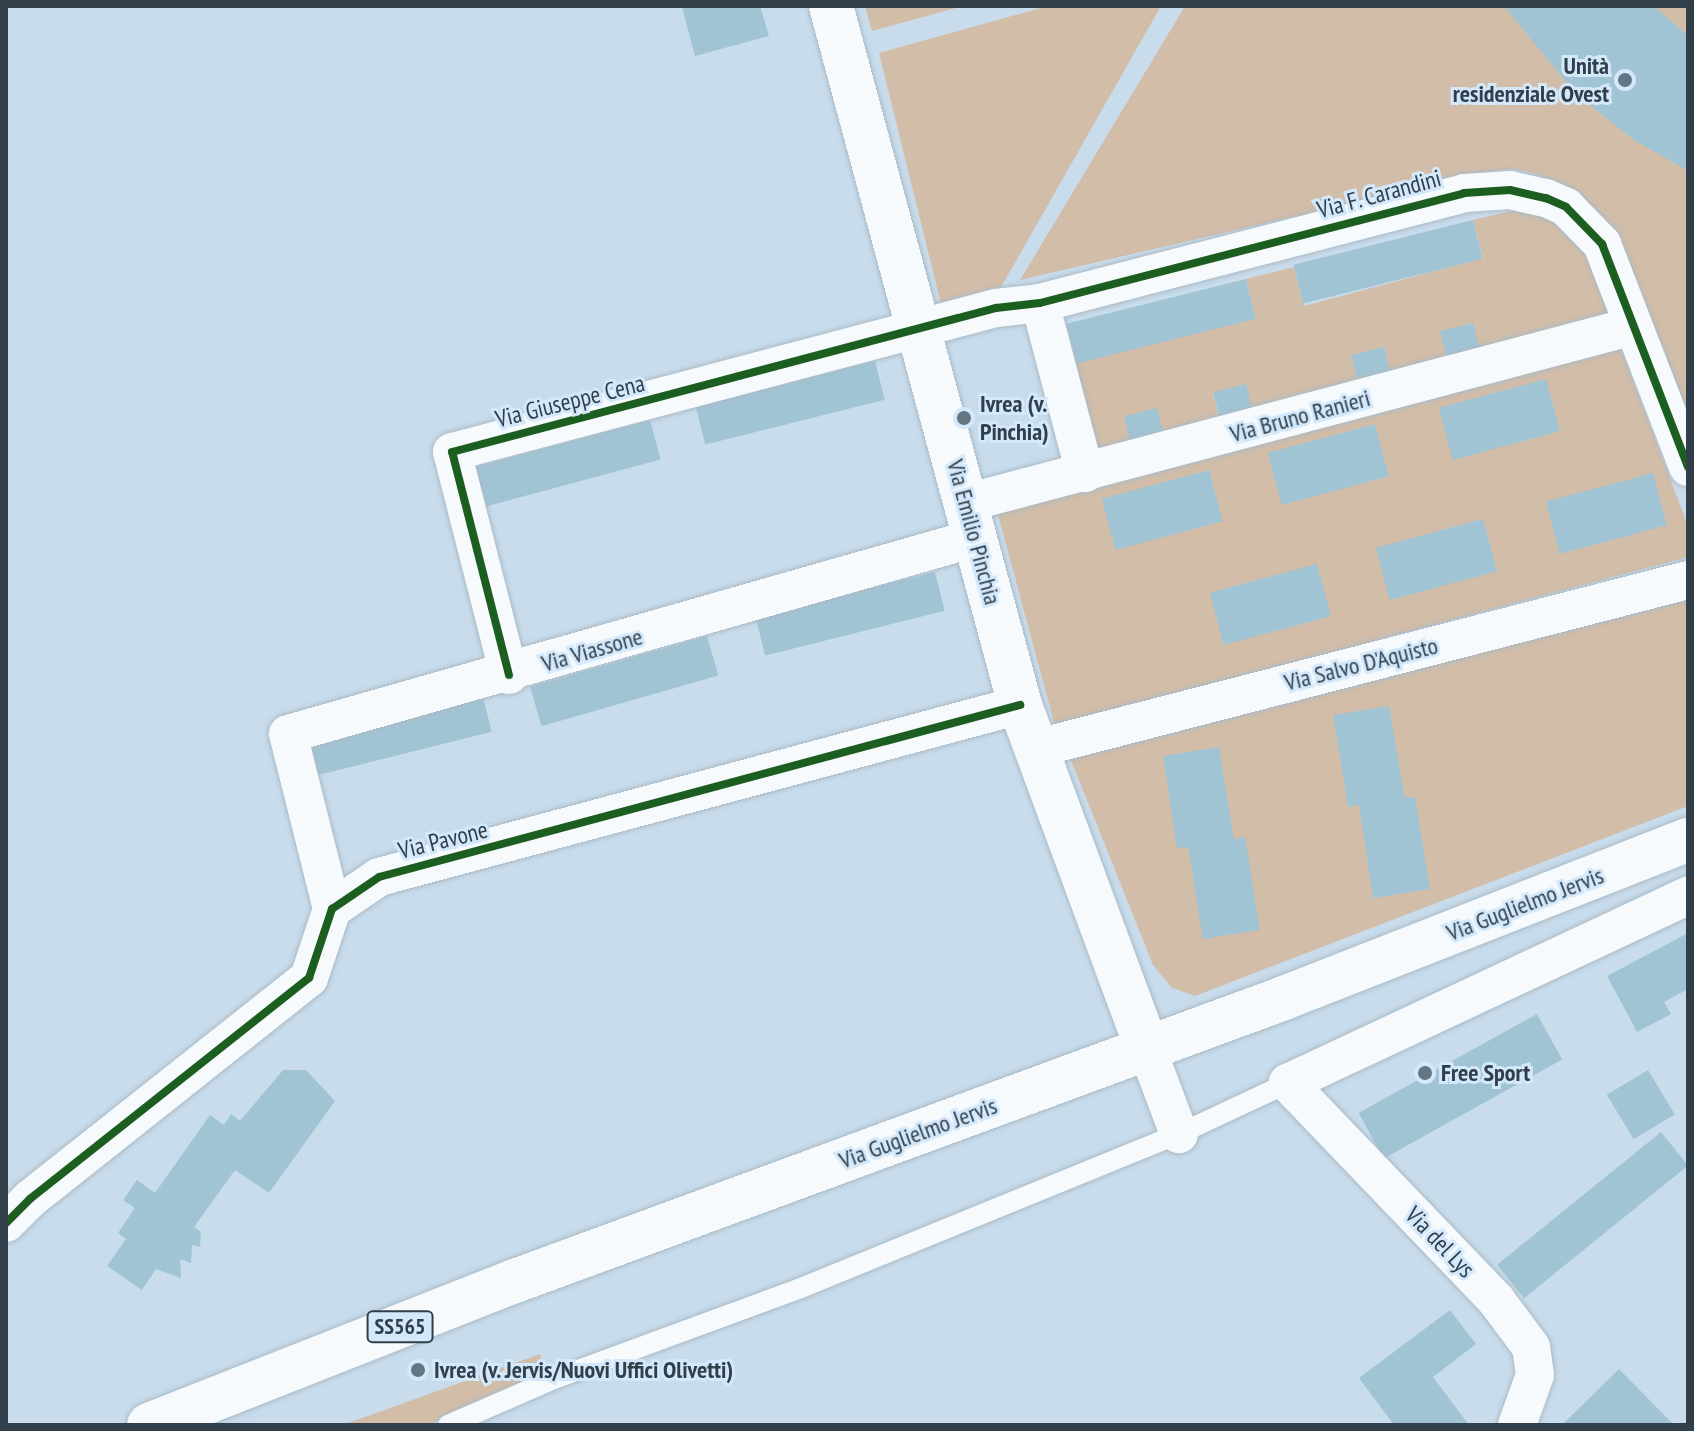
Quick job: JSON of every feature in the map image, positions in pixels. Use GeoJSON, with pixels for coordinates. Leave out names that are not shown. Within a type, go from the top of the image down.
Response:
{"type":"FeatureCollection","features":[{"type":"Feature","properties":{"kind":"main road","name":"Via Emilio Pinchia"},"geometry":{"type":"LineString","coordinates":[[831,6],[1020,705],[1147,1049]]}},
{"type":"Feature","properties":{"kind":"main road","name":"Via Guglielmo Jervis"},"geometry":{"type":"LineString","coordinates":[[149,1425],[515,1281],[1147,1049],[1688,840]]}},
{"type":"Feature","properties":{"kind":"street","name":"Via F. Carandini"},"geometry":{"type":"LineString","coordinates":[[921,332],[996,308],[1040,303],[1464,193],[1494,189],[1546,198],[1585,223],[1602,244],[1688,467]]}},
{"type":"Feature","properties":{"kind":"street"},"geometry":{"type":"LineString","coordinates":[[1040,303],[1085,473]]}},
{"type":"Feature","properties":{"kind":"street","name":"Via Bruno Ranieri"},"geometry":{"type":"LineString","coordinates":[[970,521],[1085,473],[1633,326]]}},
{"type":"Feature","properties":{"kind":"street","name":"Via Giuseppe Cena"},"geometry":{"type":"LineString","coordinates":[[509,675],[452,452],[921,332]]}},
{"type":"Feature","properties":{"kind":"street","name":"Via Viassone"},"geometry":{"type":"LineString","coordinates":[[332,909],[288,734],[509,675],[970,521]]}},
{"type":"Feature","properties":{"kind":"street","name":"Via Salvo D'Aquisto"},"geometry":{"type":"LineString","coordinates":[[1034,749],[1688,580]]}},
{"type":"Feature","properties":{"kind":"street","name":"Via Pavone"},"geometry":{"type":"LineString","coordinates":[[332,909],[379,877],[1020,705]]}},
{"type":"Feature","properties":{"kind":"street"},"geometry":{"type":"LineString","coordinates":[[1288,1083],[1688,896]]}},
{"type":"Feature","properties":{"kind":"street"},"geometry":{"type":"LineString","coordinates":[[6,1223],[309,978],[332,909]]}},
{"type":"Feature","properties":{"kind":"street"},"geometry":{"type":"LineString","coordinates":[[1147,1049],[1179,1134]]}},
{"type":"Feature","properties":{"kind":"street","name":"Via del Lys"},"geometry":{"type":"LineString","coordinates":[[1288,1083],[1496,1300],[1531,1347],[1535,1375],[1517,1425]]}},
{"type":"Feature","properties":{"kind":"lane"},"geometry":{"type":"LineString","coordinates":[[448,1425],[554,1379],[801,1288],[1179,1134],[1288,1083]]}},
{"type":"Feature","properties":{"kind":"shaded area"},"geometry":{"type":"Polygon","coordinates":[[[865,6],[963,6],[872,31],[865,6]]]}},
{"type":"Feature","properties":{"kind":"shaded area"},"geometry":{"type":"Polygon","coordinates":[[[1048,6],[1161,6],[1000,289],[941,304],[879,53],[1048,6]]]}},
{"type":"Feature","properties":{"kind":"shaded area"},"geometry":{"type":"Polygon","coordinates":[[[1185,6],[1688,6],[1688,428],[1566,186],[1533,173],[1511,169],[1487,172],[1020,280],[1185,6]]]}},
{"type":"Feature","properties":{"kind":"shaded area"},"geometry":{"type":"Polygon","coordinates":[[[1523,208],[1562,225],[1583,247],[1612,315],[1480,351],[1472,323],[1441,332],[1448,360],[1391,375],[1383,347],[1351,356],[1359,384],[1253,412],[1245,384],[1213,394],[1220,421],[1092,456],[1066,362],[1256,319],[1246,279],[1294,267],[1304,306],[1483,258],[1473,220],[1523,208]]]}},
{"type":"Feature","properties":{"kind":"shaded area"},"geometry":{"type":"Polygon","coordinates":[[[1619,343],[1688,526],[1688,557],[1055,726],[997,511],[1619,343]]]}},
{"type":"Feature","properties":{"kind":"shaded area"},"geometry":{"type":"Polygon","coordinates":[[[1688,596],[1688,806],[1195,996],[1172,988],[1153,965],[1070,758],[1688,596]]]}},
{"type":"Feature","properties":{"kind":"shaded area"},"geometry":{"type":"Polygon","coordinates":[[[540,1354],[548,1378],[427,1425],[343,1425],[540,1354]]]}},
{"type":"Feature","properties":{"kind":"building"},"geometry":{"type":"Polygon","coordinates":[[[760,6],[769,36],[695,56],[682,7],[760,6]]]}},
{"type":"Feature","properties":{"kind":"building","name":"Unità residenziale Ovest"},"geometry":{"type":"Polygon","coordinates":[[[1504,6],[1654,6],[1688,36],[1688,171],[1634,140],[1575,93],[1504,6]]]}},
{"type":"Feature","properties":{"kind":"building"},"geometry":{"type":"Polygon","coordinates":[[[1473,220],[1483,259],[1303,304],[1293,265],[1473,220]]]}},
{"type":"Feature","properties":{"kind":"building"},"geometry":{"type":"Polygon","coordinates":[[[1246,279],[1256,319],[1076,364],[1066,324],[1246,279]]]}},
{"type":"Feature","properties":{"kind":"building"},"geometry":{"type":"Polygon","coordinates":[[[1473,323],[1480,351],[1447,359],[1440,331],[1473,323]]]}},
{"type":"Feature","properties":{"kind":"building"},"geometry":{"type":"Polygon","coordinates":[[[1384,347],[1391,375],[1358,383],[1351,355],[1384,347]]]}},
{"type":"Feature","properties":{"kind":"building"},"geometry":{"type":"Polygon","coordinates":[[[875,361],[885,400],[705,445],[695,406],[875,361]]]}},
{"type":"Feature","properties":{"kind":"building"},"geometry":{"type":"Polygon","coordinates":[[[1546,379],[1560,431],[1453,460],[1439,408],[1546,379]]]}},
{"type":"Feature","properties":{"kind":"building"},"geometry":{"type":"Polygon","coordinates":[[[1246,384],[1253,412],[1220,420],[1213,392],[1246,384]]]}},
{"type":"Feature","properties":{"kind":"building"},"geometry":{"type":"Polygon","coordinates":[[[1157,408],[1164,436],[1131,444],[1124,416],[1157,408]]]}},
{"type":"Feature","properties":{"kind":"building"},"geometry":{"type":"Polygon","coordinates":[[[650,420],[661,460],[482,507],[471,468],[650,420]]]}},
{"type":"Feature","properties":{"kind":"building"},"geometry":{"type":"Polygon","coordinates":[[[1375,424],[1389,476],[1282,505],[1268,453],[1375,424]]]}},
{"type":"Feature","properties":{"kind":"building"},"geometry":{"type":"Polygon","coordinates":[[[1209,470],[1223,521],[1115,550],[1102,499],[1209,470]]]}},
{"type":"Feature","properties":{"kind":"building"},"geometry":{"type":"Polygon","coordinates":[[[1653,473],[1667,525],[1560,554],[1546,502],[1653,473]]]}},
{"type":"Feature","properties":{"kind":"building"},"geometry":{"type":"Polygon","coordinates":[[[1483,519],[1497,571],[1390,600],[1376,548],[1483,519]]]}},
{"type":"Feature","properties":{"kind":"building"},"geometry":{"type":"Polygon","coordinates":[[[1317,564],[1331,616],[1224,645],[1210,593],[1317,564]]]}},
{"type":"Feature","properties":{"kind":"building"},"geometry":{"type":"Polygon","coordinates":[[[935,572],[945,611],[765,656],[755,617],[935,572]]]}},
{"type":"Feature","properties":{"kind":"building"},"geometry":{"type":"Polygon","coordinates":[[[707,636],[718,675],[541,726],[530,687],[707,636]]]}},
{"type":"Feature","properties":{"kind":"building"},"geometry":{"type":"Polygon","coordinates":[[[482,693],[492,732],[312,777],[302,738],[482,693]]]}},
{"type":"Feature","properties":{"kind":"building"},"geometry":{"type":"Polygon","coordinates":[[[1389,706],[1405,798],[1415,797],[1430,889],[1373,898],[1359,805],[1348,807],[1333,715],[1389,706]]]}},
{"type":"Feature","properties":{"kind":"building"},"geometry":{"type":"Polygon","coordinates":[[[1219,747],[1234,839],[1245,837],[1260,930],[1203,939],[1188,847],[1177,848],[1163,756],[1219,747]]]}},
{"type":"Feature","properties":{"kind":"building"},"geometry":{"type":"Polygon","coordinates":[[[1688,933],[1688,989],[1664,1002],[1671,1014],[1637,1032],[1607,976],[1688,933]]]}},
{"type":"Feature","properties":{"kind":"building"},"geometry":{"type":"Polygon","coordinates":[[[1537,1014],[1562,1059],[1384,1158],[1359,1113],[1537,1014]]]}},
{"type":"Feature","properties":{"kind":"building"},"geometry":{"type":"Polygon","coordinates":[[[283,1070],[306,1070],[335,1101],[269,1193],[235,1170],[194,1227],[201,1232],[200,1247],[192,1245],[191,1263],[180,1259],[181,1278],[156,1269],[142,1290],[107,1266],[126,1239],[118,1233],[135,1208],[123,1200],[137,1180],[155,1193],[210,1115],[224,1125],[231,1114],[240,1121],[283,1070]]]}},
{"type":"Feature","properties":{"kind":"building"},"geometry":{"type":"Polygon","coordinates":[[[1648,1070],[1675,1115],[1634,1139],[1607,1095],[1648,1070]]]}},
{"type":"Feature","properties":{"kind":"building"},"geometry":{"type":"Polygon","coordinates":[[[1661,1132],[1688,1165],[1524,1298],[1497,1265],[1661,1132]]]}},
{"type":"Feature","properties":{"kind":"building"},"geometry":{"type":"Polygon","coordinates":[[[1450,1310],[1476,1344],[1433,1377],[1469,1425],[1394,1425],[1359,1378],[1450,1310]]]}},
{"type":"Feature","properties":{"kind":"building"},"geometry":{"type":"Polygon","coordinates":[[[1619,1369],[1674,1425],[1562,1425],[1619,1369]]]}},
{"type":"Feature","properties":{"kind":"cycle path"},"geometry":{"type":"LineString","coordinates":[[509,675],[452,452],[996,308],[1040,303],[1464,193],[1510,190],[1546,198],[1566,207],[1602,244],[1688,467]]}},
{"type":"Feature","properties":{"kind":"cycle path"},"geometry":{"type":"LineString","coordinates":[[6,1223],[30,1199],[309,978],[332,909],[379,877],[1020,705]]}},
{"type":"Feature","properties":{"kind":"place","name":"Unità residenziale Ovest"},"geometry":{"type":"Point","coordinates":[1625,80]}},
{"type":"Feature","properties":{"kind":"place","name":"Ivrea (v. Pinchia)"},"geometry":{"type":"Point","coordinates":[964,418]}},
{"type":"Feature","properties":{"kind":"place","name":"Free Sport"},"geometry":{"type":"Point","coordinates":[1425,1073]}},
{"type":"Feature","properties":{"kind":"place","name":"Ivrea (v. Jervis/Nuovi Uffici Olivetti)"},"geometry":{"type":"Point","coordinates":[418,1370]}}]}
